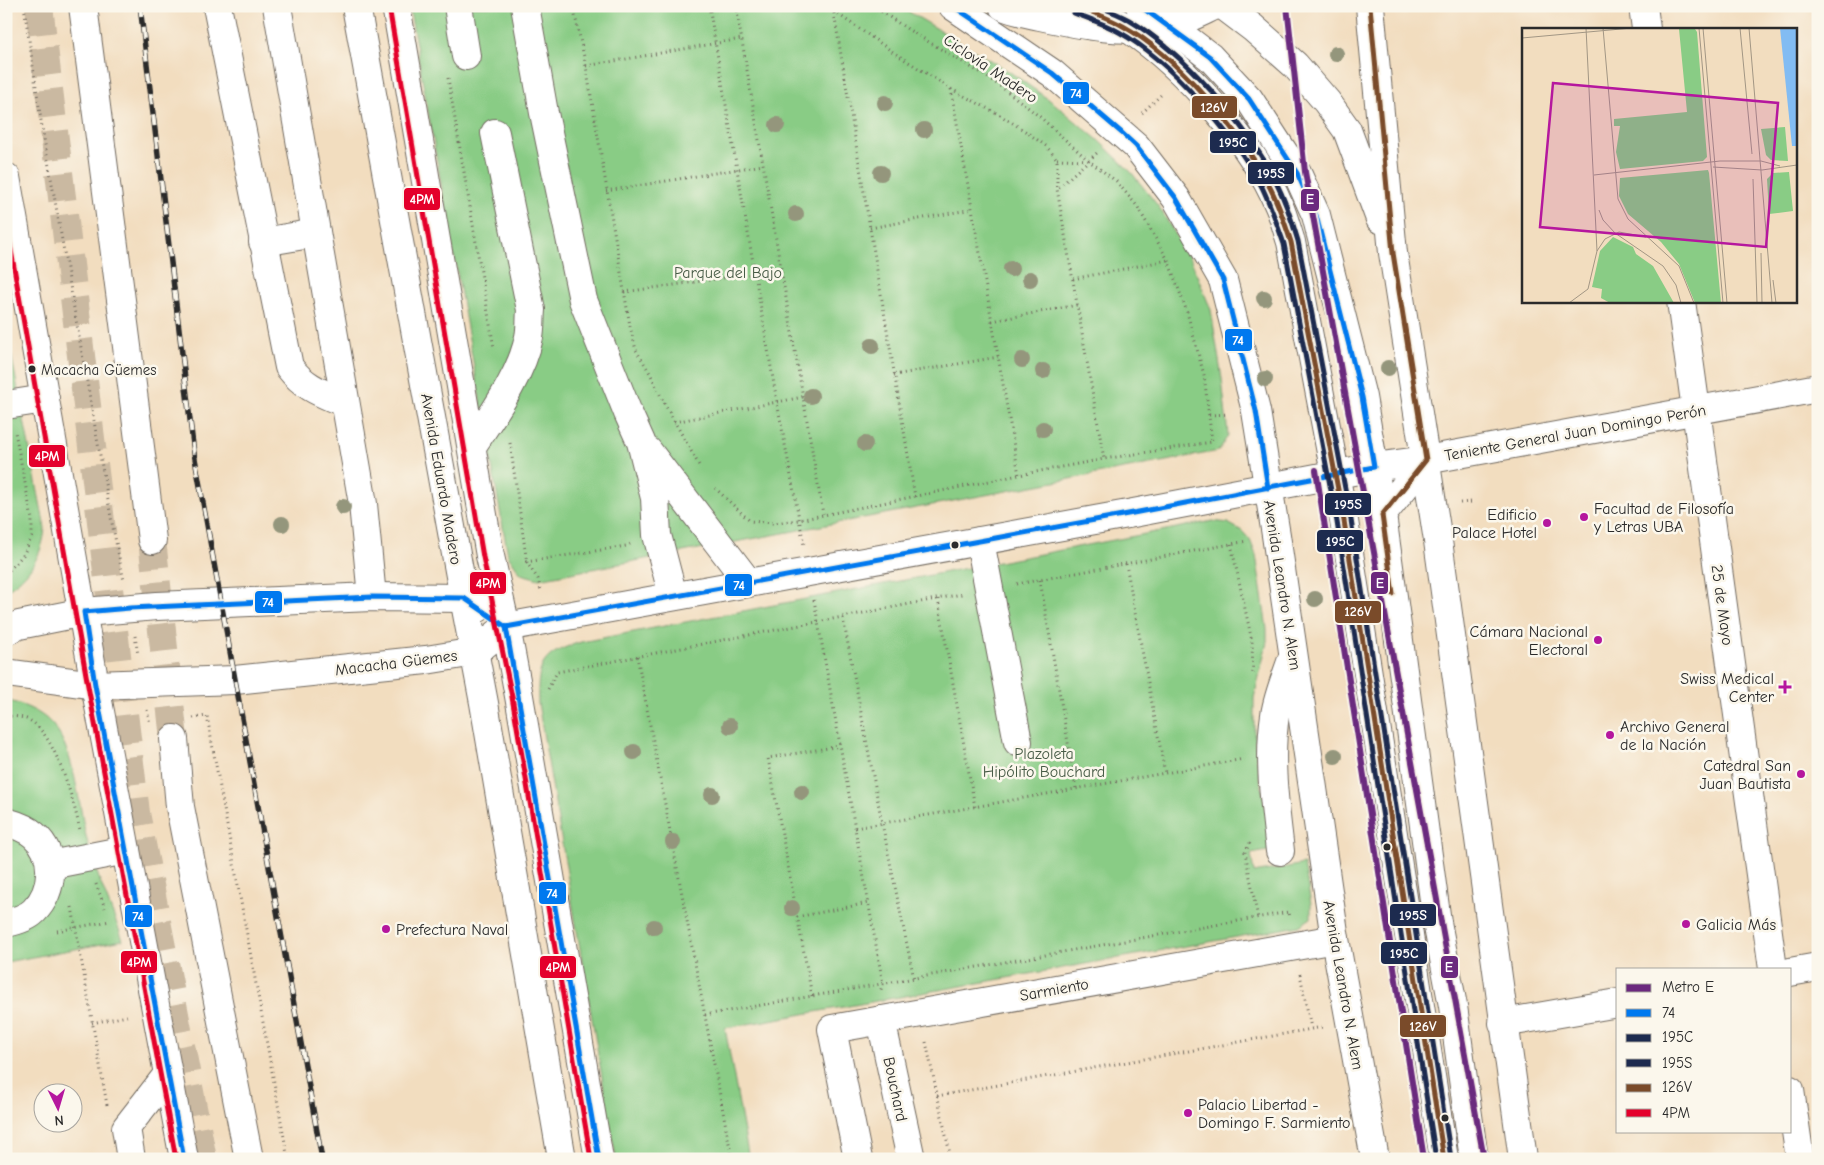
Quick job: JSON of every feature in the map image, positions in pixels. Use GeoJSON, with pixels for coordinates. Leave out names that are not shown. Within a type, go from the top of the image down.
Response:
{"type":"FeatureCollection","features":[{"type":"Feature","properties":{"kind":"main road"},"geometry":{"type":"LineString","coordinates":[[83,6],[152,540]]}},
{"type":"Feature","properties":{"kind":"main road"},"geometry":{"type":"LineString","coordinates":[[218,6],[289,368],[298,379],[310,388],[345,403]]}},
{"type":"Feature","properties":{"kind":"main road"},"geometry":{"type":"LineString","coordinates":[[277,6],[365,515],[372,596]]}},
{"type":"Feature","properties":{"kind":"main road","name":"Avenida Eduardo Madero"},"geometry":{"type":"LineString","coordinates":[[356,6],[475,652],[562,1159]]}},
{"type":"Feature","properties":{"kind":"main road"},"geometry":{"type":"LineString","coordinates":[[396,6],[490,556],[506,627],[599,1159]]}},
{"type":"Feature","properties":{"kind":"main road"},"geometry":{"type":"LineString","coordinates":[[456,64],[458,6]]}},
{"type":"Feature","properties":{"kind":"main road"},"geometry":{"type":"LineString","coordinates":[[526,6],[544,113],[584,300],[641,442],[655,498],[657,535],[673,596]]}},
{"type":"Feature","properties":{"kind":"main road","name":"Avenida Leandro N. Alem"},"geometry":{"type":"LineString","coordinates":[[953,6],[1052,73],[1136,146],[1176,198],[1223,280],[1256,411],[1335,939],[1375,1159]]}},
{"type":"Feature","properties":{"kind":"main road"},"geometry":{"type":"LineString","coordinates":[[1003,6],[1072,23],[1134,17]]}},
{"type":"Feature","properties":{"kind":"main road"},"geometry":{"type":"LineString","coordinates":[[1076,6],[1134,17],[1142,28],[1168,25],[1189,18],[1214,6]]}},
{"type":"Feature","properties":{"kind":"main road"},"geometry":{"type":"LineString","coordinates":[[1224,6],[1253,28],[1295,65],[1327,102],[1347,130],[1393,253]]}},
{"type":"Feature","properties":{"kind":"main road"},"geometry":{"type":"LineString","coordinates":[[1370,6],[1393,253],[1426,460],[1523,1159]]}},
{"type":"Feature","properties":{"kind":"main road"},"geometry":{"type":"LineString","coordinates":[[1643,6],[1646,28]]}},
{"type":"Feature","properties":{"kind":"main road"},"geometry":{"type":"LineString","coordinates":[[1134,17],[1154,48],[1183,74],[1228,124],[1258,165],[1278,204],[1292,242],[1336,475],[1444,1159]]}},
{"type":"Feature","properties":{"kind":"main road"},"geometry":{"type":"LineString","coordinates":[[1168,25],[1210,56],[1249,99],[1297,173],[1318,225],[1362,397],[1374,467],[1437,922],[1452,1006],[1474,1159]]}},
{"type":"Feature","properties":{"kind":"main road"},"geometry":{"type":"LineString","coordinates":[[472,446],[503,398],[524,355],[530,336],[531,310],[495,133]]}},
{"type":"Feature","properties":{"kind":"main road"},"geometry":{"type":"LineString","coordinates":[[6,177],[84,612],[95,685],[184,1159]]}},
{"type":"Feature","properties":{"kind":"main road"},"geometry":{"type":"LineString","coordinates":[[263,242],[316,233]]}},
{"type":"Feature","properties":{"kind":"main road","name":"25 de Mayo"},"geometry":{"type":"LineString","coordinates":[[1681,302],[1773,968]]}},
{"type":"Feature","properties":{"kind":"main road","name":"Teniente General Juan Domingo Perón"},"geometry":{"type":"LineString","coordinates":[[506,627],[1374,467],[1426,460],[1818,388]]}},
{"type":"Feature","properties":{"kind":"main road"},"geometry":{"type":"LineString","coordinates":[[8,405],[45,399]]}},
{"type":"Feature","properties":{"kind":"main road"},"geometry":{"type":"LineString","coordinates":[[641,442],[748,582]]}},
{"type":"Feature","properties":{"kind":"main road"},"geometry":{"type":"LineString","coordinates":[[1382,515],[1426,460]]}},
{"type":"Feature","properties":{"kind":"main road"},"geometry":{"type":"LineString","coordinates":[[980,541],[1018,742]]}},
{"type":"Feature","properties":{"kind":"main road"},"geometry":{"type":"LineString","coordinates":[[6,631],[19,625],[84,612],[372,596],[464,598],[506,627]]}},
{"type":"Feature","properties":{"kind":"main road","name":"Macacha Güemes"},"geometry":{"type":"LineString","coordinates":[[6,673],[95,685],[235,680],[426,660],[475,652],[506,627]]}},
{"type":"Feature","properties":{"kind":"main road"},"geometry":{"type":"LineString","coordinates":[[1280,851],[1271,765],[1275,716],[1279,698],[1294,656]]}},
{"type":"Feature","properties":{"kind":"main road"},"geometry":{"type":"LineString","coordinates":[[174,739],[180,807],[249,1159]]}},
{"type":"Feature","properties":{"kind":"main road"},"geometry":{"type":"LineString","coordinates":[[6,822],[21,826],[35,836],[45,849],[67,862]]}},
{"type":"Feature","properties":{"kind":"main road"},"geometry":{"type":"LineString","coordinates":[[6,924],[18,921],[33,912],[44,898],[50,882],[67,862],[126,850]]}},
{"type":"Feature","properties":{"kind":"main road","name":"Sarmiento"},"geometry":{"type":"LineString","coordinates":[[858,1159],[832,1029],[1335,939]]}},
{"type":"Feature","properties":{"kind":"main road"},"geometry":{"type":"LineString","coordinates":[[1792,972],[1818,967]]}},
{"type":"Feature","properties":{"kind":"main road"},"geometry":{"type":"LineString","coordinates":[[1503,1023],[1616,1003]]}},
{"type":"Feature","properties":{"kind":"main road","name":"Bouchard"},"geometry":{"type":"LineString","coordinates":[[875,1021],[911,1159]]}},
{"type":"Feature","properties":{"kind":"main road"},"geometry":{"type":"LineString","coordinates":[[132,1159],[126,1128],[168,1074]]}},
{"type":"Feature","properties":{"kind":"main road"},"geometry":{"type":"LineString","coordinates":[[1792,1104],[1800,1159]]}},
{"type":"Feature","properties":{"kind":"path"},"geometry":{"type":"LineString","coordinates":[[573,6],[586,66],[606,191],[636,350],[704,474]]}},
{"type":"Feature","properties":{"kind":"path"},"geometry":{"type":"LineString","coordinates":[[709,6],[777,402],[883,984],[875,1021]]}},
{"type":"Feature","properties":{"kind":"path"},"geometry":{"type":"LineString","coordinates":[[736,6],[823,514]]}},
{"type":"Feature","properties":{"kind":"path"},"geometry":{"type":"LineString","coordinates":[[714,487],[750,521],[774,523],[799,520],[1104,459],[1057,189],[1057,159],[1046,146],[1025,131],[951,88],[826,6]]}},
{"type":"Feature","properties":{"kind":"path","name":"Ciclovía Madero"},"geometry":{"type":"LineString","coordinates":[[873,6],[1004,89],[1040,117],[1088,160],[1116,181],[1137,206],[1168,260],[1188,312],[1204,375],[1212,442],[1104,459]]}},
{"type":"Feature","properties":{"kind":"path"},"geometry":{"type":"LineString","coordinates":[[834,13],[915,497]]}},
{"type":"Feature","properties":{"kind":"path"},"geometry":{"type":"LineString","coordinates":[[586,66],[741,39]]}},
{"type":"Feature","properties":{"kind":"path"},"geometry":{"type":"LineString","coordinates":[[456,64],[467,196]]}},
{"type":"Feature","properties":{"kind":"path"},"geometry":{"type":"LineString","coordinates":[[951,88],[1019,475]]}},
{"type":"Feature","properties":{"kind":"path"},"geometry":{"type":"LineString","coordinates":[[1057,159],[1088,160]]}},
{"type":"Feature","properties":{"kind":"path"},"geometry":{"type":"LineString","coordinates":[[1057,189],[1088,160]]}},
{"type":"Feature","properties":{"kind":"path"},"geometry":{"type":"LineString","coordinates":[[606,191],[763,165]]}},
{"type":"Feature","properties":{"kind":"path"},"geometry":{"type":"LineString","coordinates":[[870,228],[973,210]]}},
{"type":"Feature","properties":{"kind":"path"},"geometry":{"type":"LineString","coordinates":[[1073,279],[1168,260]]}},
{"type":"Feature","properties":{"kind":"path"},"geometry":{"type":"LineString","coordinates":[[624,292],[781,270]]}},
{"type":"Feature","properties":{"kind":"path"},"geometry":{"type":"LineString","coordinates":[[992,321],[1078,305]]}},
{"type":"Feature","properties":{"kind":"path"},"geometry":{"type":"LineString","coordinates":[[894,375],[998,357]]}},
{"type":"Feature","properties":{"kind":"path"},"geometry":{"type":"LineString","coordinates":[[674,422],[803,397]]}},
{"type":"Feature","properties":{"kind":"path"},"geometry":{"type":"LineString","coordinates":[[6,574],[23,556],[32,538],[32,519],[8,405]]}},
{"type":"Feature","properties":{"kind":"path"},"geometry":{"type":"LineString","coordinates":[[548,689],[557,672],[1231,544],[1252,641],[1254,674],[1252,682]]}},
{"type":"Feature","properties":{"kind":"path"},"geometry":{"type":"LineString","coordinates":[[1126,564],[1165,773]]}},
{"type":"Feature","properties":{"kind":"path"},"geometry":{"type":"LineString","coordinates":[[1040,580],[1076,789]]}},
{"type":"Feature","properties":{"kind":"path"},"geometry":{"type":"LineString","coordinates":[[938,599],[975,807]]}},
{"type":"Feature","properties":{"kind":"path"},"geometry":{"type":"LineString","coordinates":[[842,618],[920,1013],[951,1159]]}},
{"type":"Feature","properties":{"kind":"path"},"geometry":{"type":"LineString","coordinates":[[638,656],[732,1159]]}},
{"type":"Feature","properties":{"kind":"path"},"geometry":{"type":"LineString","coordinates":[[6,716],[30,720],[48,739],[57,756],[77,815],[67,862],[107,1106]]}},
{"type":"Feature","properties":{"kind":"path"},"geometry":{"type":"LineString","coordinates":[[812,996],[768,758],[840,746]]}},
{"type":"Feature","properties":{"kind":"path"},"geometry":{"type":"LineString","coordinates":[[855,828],[1250,758]]}},
{"type":"Feature","properties":{"kind":"path"},"geometry":{"type":"LineString","coordinates":[[67,862],[113,927]]}},
{"type":"Feature","properties":{"kind":"path"},"geometry":{"type":"LineString","coordinates":[[797,917],[868,903]]}},
{"type":"Feature","properties":{"kind":"path"},"geometry":{"type":"LineString","coordinates":[[705,1015],[1289,912]]}},
{"type":"Feature","properties":{"kind":"path"},"geometry":{"type":"LineString","coordinates":[[92,1023],[130,1016]]}},
{"type":"Feature","properties":{"kind":"path"},"geometry":{"type":"LineString","coordinates":[[937,1096],[1326,1026]]}},
{"type":"Feature","properties":{"kind":"green space","name":"Parque del Bajo"},"geometry":{"type":"Polygon","coordinates":[[[409,6],[899,6],[1010,72],[1055,104],[1098,140],[1131,172],[1159,207],[1191,260],[1211,310],[1222,379],[1228,435],[1219,451],[539,579],[521,574],[508,555],[409,6]]]}},
{"type":"Feature","properties":{"kind":"green space"},"geometry":{"type":"Polygon","coordinates":[[[6,328],[45,528],[38,556],[28,572],[6,590],[6,328]]]}},
{"type":"Feature","properties":{"kind":"green space","name":"Plazoleta Hipólito Bouchard"},"geometry":{"type":"Polygon","coordinates":[[[1213,521],[1228,523],[1242,531],[1250,540],[1256,555],[1267,629],[1267,642],[1254,698],[1254,732],[1256,756],[1273,850],[1251,854],[1254,873],[1304,864],[1311,904],[1311,918],[1299,926],[725,1028],[749,1159],[616,1159],[538,703],[541,669],[550,656],[568,646],[581,642],[1213,521]]]}},
{"type":"Feature","properties":{"kind":"green space"},"geometry":{"type":"Polygon","coordinates":[[[6,700],[28,707],[42,715],[57,730],[64,744],[75,777],[91,856],[123,940],[6,962],[6,700]]]}},
{"type":"Feature","properties":{"kind":"tunnel"},"geometry":{"type":"LineString","coordinates":[[39,6],[136,813],[203,1159]]}},
{"type":"Feature","properties":{"kind":"tunnel"},"geometry":{"type":"LineString","coordinates":[[152,540],[174,739]]}},
{"type":"Feature","properties":{"kind":"railway"},"geometry":{"type":"LineString","coordinates":[[140,6],[194,453],[322,1159]]}},
{"type":"Feature","properties":{"kind":"metro line","name":"E"},"geometry":{"type":"LineString","coordinates":[[1287,6],[1305,172],[1484,1159]]}},
{"type":"Feature","properties":{"kind":"metro line","name":"E"},"geometry":{"type":"LineString","coordinates":[[1316,470],[1424,1159]]}},
{"type":"Feature","properties":{"kind":"transit line","name":"74"},"geometry":{"type":"LineString","coordinates":[[953,6],[1052,73],[1122,133],[1136,146],[1176,198],[1223,280],[1256,411],[1268,488]]}},
{"type":"Feature","properties":{"kind":"transit line","name":"126V"},"geometry":{"type":"LineString","coordinates":[[1078,6],[1118,23],[1143,39],[1164,55],[1204,95],[1223,117],[1255,161],[1278,204],[1291,242],[1344,521],[1444,1159]]}},
{"type":"Feature","properties":{"kind":"transit line","name":"195S"},"geometry":{"type":"LineString","coordinates":[[1097,6],[1125,18],[1150,34],[1171,51],[1211,91],[1248,136],[1263,158],[1282,195],[1296,233],[1351,520],[1451,1158]]}},
{"type":"Feature","properties":{"kind":"transit line","name":"74"},"geometry":{"type":"LineString","coordinates":[[506,627],[1128,514],[1374,467],[1362,397],[1316,215],[1297,173],[1249,99],[1210,57],[1140,6]]}},
{"type":"Feature","properties":{"kind":"transit line","name":"126V"},"geometry":{"type":"LineString","coordinates":[[1370,6],[1393,253],[1426,460],[1382,515],[1393,594]]}},
{"type":"Feature","properties":{"kind":"transit line","name":"4PM"},"geometry":{"type":"LineString","coordinates":[[389,7],[483,557],[512,697],[591,1159]]}},
{"type":"Feature","properties":{"kind":"transit line","name":"195C"},"geometry":{"type":"LineString","coordinates":[[1074,13],[1114,29],[1139,45],[1180,80],[1200,101],[1235,145],[1262,187],[1284,244],[1337,522],[1436,1159]]}},
{"type":"Feature","properties":{"kind":"transit line","name":"4PM"},"geometry":{"type":"LineString","coordinates":[[6,222],[88,686],[176,1159]]}},
{"type":"Feature","properties":{"kind":"transit line","name":"74"},"geometry":{"type":"LineString","coordinates":[[184,1159],[95,685],[84,612],[130,608],[372,597],[464,598],[506,627]]}},
{"type":"Feature","properties":{"kind":"transit line","name":"74"},"geometry":{"type":"LineString","coordinates":[[506,627],[599,1159]]}},
{"type":"Feature","properties":{"kind":"place","name":"Macacha Güemes"},"geometry":{"type":"Point","coordinates":[32,369]}},
{"type":"Feature","properties":{"kind":"place","name":"Facultad de Filosofía y Letras UBA"},"geometry":{"type":"Point","coordinates":[1584,517]}},
{"type":"Feature","properties":{"kind":"place","name":"Edificio Palace Hotel"},"geometry":{"type":"Point","coordinates":[1547,523]}},
{"type":"Feature","properties":{"kind":"place","name":"Cámara Nacional Electoral"},"geometry":{"type":"Point","coordinates":[1598,640]}},
{"type":"Feature","properties":{"kind":"place","name":"Swiss Medical Center"},"geometry":{"type":"Point","coordinates":[1785,687]}},
{"type":"Feature","properties":{"kind":"place","name":"Archivo General de la Nación"},"geometry":{"type":"Point","coordinates":[1610,735]}},
{"type":"Feature","properties":{"kind":"place","name":"Catedral San Juan Bautista"},"geometry":{"type":"Point","coordinates":[1801,774]}},
{"type":"Feature","properties":{"kind":"place","name":"Galicia Más"},"geometry":{"type":"Point","coordinates":[1686,924]}},
{"type":"Feature","properties":{"kind":"place","name":"Prefectura Naval"},"geometry":{"type":"Point","coordinates":[386,929]}},
{"type":"Feature","properties":{"kind":"place","name":"Palacio Libertad - Domingo F. Sarmiento"},"geometry":{"type":"Point","coordinates":[1188,1113]}}]}
